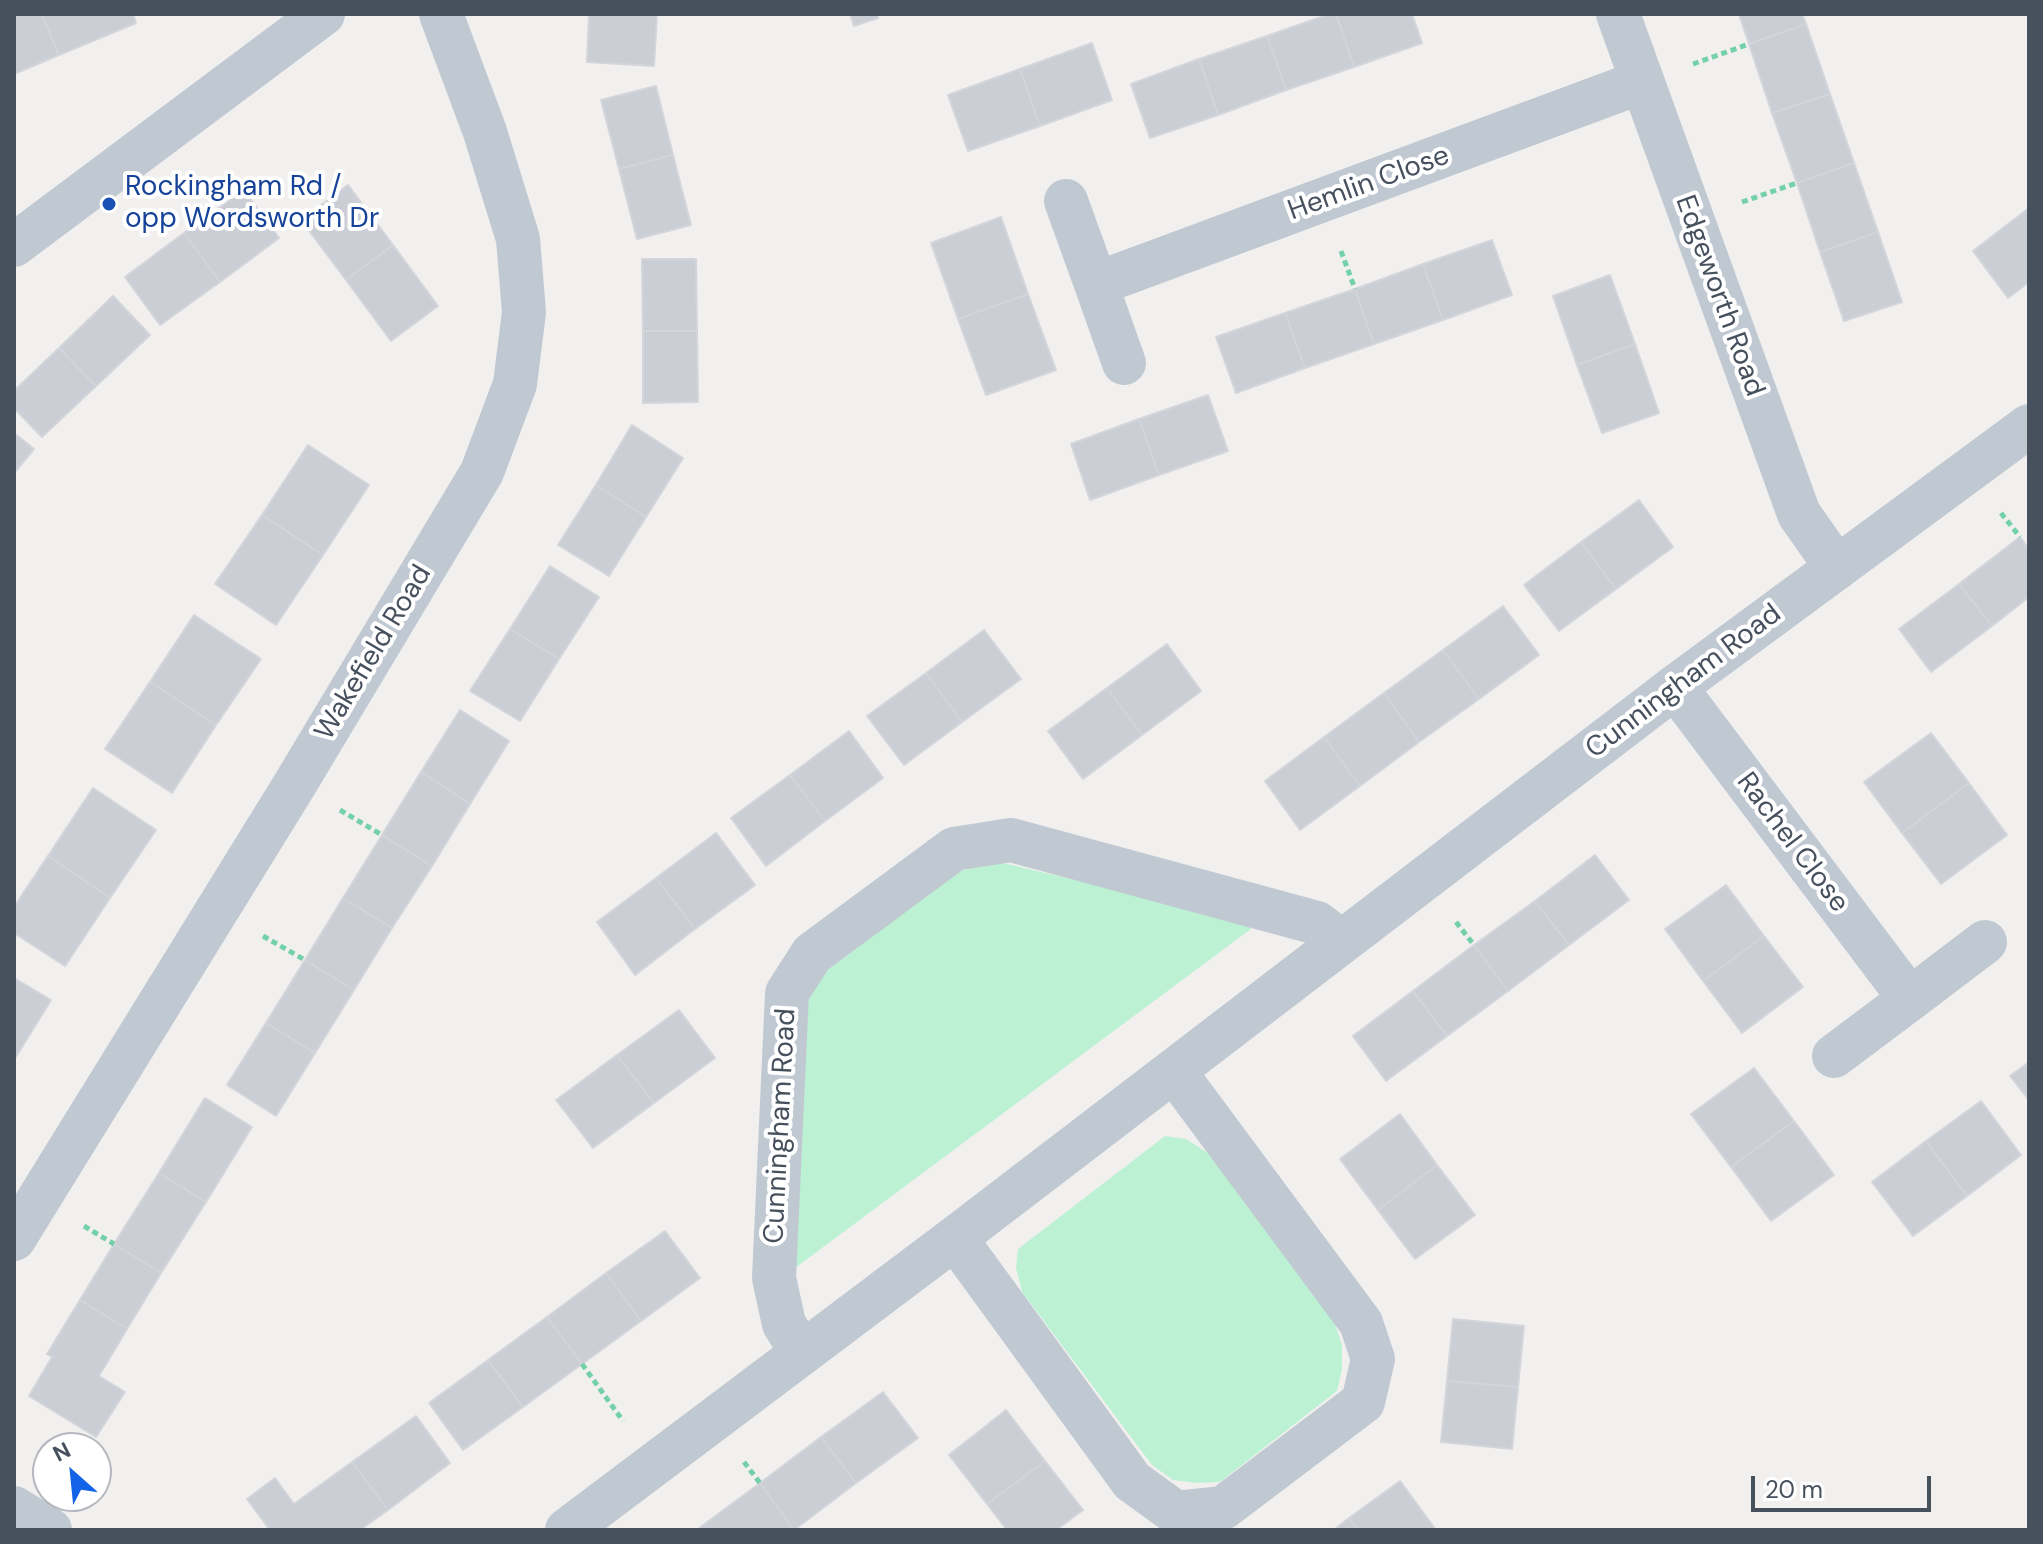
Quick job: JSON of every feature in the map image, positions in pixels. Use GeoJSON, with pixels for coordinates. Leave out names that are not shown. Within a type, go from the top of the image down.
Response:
{"type":"FeatureCollection","features":[{"type":"Feature","properties":{"kind":"street"},"geometry":{"type":"LineString","coordinates":[[14,245],[323,14]]}},
{"type":"Feature","properties":{"kind":"street","name":"Wakefield Road"},"geometry":{"type":"LineString","coordinates":[[14,1239],[303,770],[482,472],[515,384],[524,312],[518,239],[485,132],[441,14]]}},
{"type":"Feature","properties":{"kind":"street","name":"Edgeworth Road"},"geometry":{"type":"LineString","coordinates":[[1618,14],[1799,514],[1837,568]]}},
{"type":"Feature","properties":{"kind":"street","name":"Hemlin Close"},"geometry":{"type":"LineString","coordinates":[[1096,284],[1641,82]]}},
{"type":"Feature","properties":{"kind":"street"},"geometry":{"type":"LineString","coordinates":[[1066,201],[1124,363]]}},
{"type":"Feature","properties":{"kind":"street","name":"Cunningham Road"},"geometry":{"type":"LineString","coordinates":[[567,1530],[955,1238],[1675,687],[2029,426]]}},
{"type":"Feature","properties":{"kind":"street","name":"Rachel Close"},"geometry":{"type":"LineString","coordinates":[[1675,687],[1910,999]]}},
{"type":"Feature","properties":{"kind":"street","name":"Cunningham Road"},"geometry":{"type":"LineString","coordinates":[[802,1353],[784,1324],[774,1278],[787,993],[812,954],[954,849],[1011,840],[1317,923],[1342,942]]}},
{"type":"Feature","properties":{"kind":"street"},"geometry":{"type":"LineString","coordinates":[[1834,1056],[1985,942]]}},
{"type":"Feature","properties":{"kind":"street"},"geometry":{"type":"LineString","coordinates":[[955,1238],[1132,1481],[1176,1513],[1223,1508],[1351,1412],[1363,1402],[1373,1359],[1361,1323],[1174,1071]]}},
{"type":"Feature","properties":{"kind":"street"},"geometry":{"type":"LineString","coordinates":[[14,1508],[50,1530]]}},
{"type":"Feature","properties":{"kind":"path"},"geometry":{"type":"LineString","coordinates":[[582,1364],[655,1464]]}},
{"type":"Feature","properties":{"kind":"green space"},"geometry":{"type":"Polygon","coordinates":[[[1003,863],[1259,923],[787,1274],[801,1014],[820,973],[958,871],[1003,863]]]}},
{"type":"Feature","properties":{"kind":"green space"},"geometry":{"type":"Polygon","coordinates":[[[1165,1136],[1186,1139],[1208,1153],[1334,1321],[1342,1345],[1342,1369],[1337,1391],[1220,1482],[1173,1480],[1152,1465],[1022,1292],[1016,1268],[1018,1249],[1165,1136]]]}},
{"type":"Feature","properties":{"kind":"building"},"geometry":{"type":"Polygon","coordinates":[[[14,14],[42,14],[59,55],[14,74],[14,14]]]}},
{"type":"Feature","properties":{"kind":"building"},"geometry":{"type":"Polygon","coordinates":[[[42,14],[133,14],[136,23],[59,55],[42,14]]]}},
{"type":"Feature","properties":{"kind":"building"},"geometry":{"type":"Polygon","coordinates":[[[589,14],[657,14],[654,66],[587,62],[589,14]]]}},
{"type":"Feature","properties":{"kind":"building"},"geometry":{"type":"Polygon","coordinates":[[[850,14],[876,14],[878,18],[854,26],[850,14]]]}},
{"type":"Feature","properties":{"kind":"building"},"geometry":{"type":"Polygon","coordinates":[[[1336,14],[1354,67],[1286,90],[1267,36],[1336,14]]]}},
{"type":"Feature","properties":{"kind":"building"},"geometry":{"type":"Polygon","coordinates":[[[1336,14],[1412,14],[1422,43],[1354,67],[1336,14]]]}},
{"type":"Feature","properties":{"kind":"building"},"geometry":{"type":"Polygon","coordinates":[[[1739,14],[1802,14],[1806,24],[1749,44],[1739,14]]]}},
{"type":"Feature","properties":{"kind":"building"},"geometry":{"type":"Polygon","coordinates":[[[1806,24],[1830,94],[1772,113],[1749,44],[1806,24]]]}},
{"type":"Feature","properties":{"kind":"building"},"geometry":{"type":"Polygon","coordinates":[[[1267,36],[1286,90],[1218,115],[1199,59],[1267,36]]]}},
{"type":"Feature","properties":{"kind":"building"},"geometry":{"type":"Polygon","coordinates":[[[1092,43],[1112,100],[1040,126],[1020,69],[1092,43]]]}},
{"type":"Feature","properties":{"kind":"building"},"geometry":{"type":"Polygon","coordinates":[[[1199,59],[1218,115],[1150,138],[1131,84],[1199,59]]]}},
{"type":"Feature","properties":{"kind":"building"},"geometry":{"type":"Polygon","coordinates":[[[1020,69],[1040,126],[968,151],[948,95],[1020,69]]]}},
{"type":"Feature","properties":{"kind":"building"},"geometry":{"type":"Polygon","coordinates":[[[656,86],[673,155],[619,169],[601,100],[656,86]]]}},
{"type":"Feature","properties":{"kind":"building"},"geometry":{"type":"Polygon","coordinates":[[[1830,94],[1854,163],[1797,183],[1772,113],[1830,94]]]}},
{"type":"Feature","properties":{"kind":"building"},"geometry":{"type":"Polygon","coordinates":[[[673,155],[691,225],[637,239],[619,169],[673,155]]]}},
{"type":"Feature","properties":{"kind":"building"},"geometry":{"type":"Polygon","coordinates":[[[1854,163],[1878,232],[1820,252],[1797,183],[1854,163]]]}},
{"type":"Feature","properties":{"kind":"building"},"geometry":{"type":"Polygon","coordinates":[[[348,185],[393,245],[346,280],[301,220],[348,185]]]}},
{"type":"Feature","properties":{"kind":"building"},"geometry":{"type":"Polygon","coordinates":[[[244,190],[279,238],[220,282],[184,233],[244,190]]]}},
{"type":"Feature","properties":{"kind":"building"},"geometry":{"type":"Polygon","coordinates":[[[2029,208],[2029,282],[2008,298],[1973,251],[2029,208]]]}},
{"type":"Feature","properties":{"kind":"building"},"geometry":{"type":"Polygon","coordinates":[[[1001,217],[1028,294],[958,319],[931,243],[1001,217]]]}},
{"type":"Feature","properties":{"kind":"building"},"geometry":{"type":"Polygon","coordinates":[[[1878,232],[1902,302],[1844,321],[1820,252],[1878,232]]]}},
{"type":"Feature","properties":{"kind":"building"},"geometry":{"type":"Polygon","coordinates":[[[184,233],[220,282],[160,325],[125,277],[184,233]]]}},
{"type":"Feature","properties":{"kind":"building"},"geometry":{"type":"Polygon","coordinates":[[[1492,240],[1512,295],[1443,320],[1423,264],[1492,240]]]}},
{"type":"Feature","properties":{"kind":"building"},"geometry":{"type":"Polygon","coordinates":[[[393,245],[438,306],[391,341],[346,280],[393,245]]]}},
{"type":"Feature","properties":{"kind":"building"},"geometry":{"type":"Polygon","coordinates":[[[642,259],[696,259],[697,331],[643,331],[642,259]]]}},
{"type":"Feature","properties":{"kind":"building"},"geometry":{"type":"Polygon","coordinates":[[[1423,264],[1443,320],[1374,344],[1355,289],[1423,264]]]}},
{"type":"Feature","properties":{"kind":"building"},"geometry":{"type":"Polygon","coordinates":[[[1610,275],[1635,344],[1577,365],[1553,296],[1610,275]]]}},
{"type":"Feature","properties":{"kind":"building"},"geometry":{"type":"Polygon","coordinates":[[[1355,289],[1374,344],[1305,368],[1285,313],[1355,289]]]}},
{"type":"Feature","properties":{"kind":"building"},"geometry":{"type":"Polygon","coordinates":[[[1028,294],[1056,370],[986,395],[958,319],[1028,294]]]}},
{"type":"Feature","properties":{"kind":"building"},"geometry":{"type":"Polygon","coordinates":[[[113,296],[150,335],[96,386],[59,348],[113,296]]]}},
{"type":"Feature","properties":{"kind":"building"},"geometry":{"type":"Polygon","coordinates":[[[1285,313],[1305,368],[1236,393],[1216,337],[1285,313]]]}},
{"type":"Feature","properties":{"kind":"building"},"geometry":{"type":"Polygon","coordinates":[[[643,331],[697,331],[698,402],[643,403],[643,331]]]}},
{"type":"Feature","properties":{"kind":"building"},"geometry":{"type":"Polygon","coordinates":[[[1635,344],[1659,413],[1602,433],[1577,365],[1635,344]]]}},
{"type":"Feature","properties":{"kind":"building"},"geometry":{"type":"Polygon","coordinates":[[[59,348],[96,386],[42,437],[14,408],[14,391],[59,348]]]}},
{"type":"Feature","properties":{"kind":"building"},"geometry":{"type":"Polygon","coordinates":[[[1208,395],[1228,451],[1159,475],[1139,419],[1208,395]]]}},
{"type":"Feature","properties":{"kind":"building"},"geometry":{"type":"Polygon","coordinates":[[[1139,419],[1159,475],[1090,500],[1071,444],[1139,419]]]}},
{"type":"Feature","properties":{"kind":"building"},"geometry":{"type":"Polygon","coordinates":[[[632,425],[683,458],[646,517],[596,485],[632,425]]]}},
{"type":"Feature","properties":{"kind":"building"},"geometry":{"type":"Polygon","coordinates":[[[14,433],[34,449],[14,473],[14,433]]]}},
{"type":"Feature","properties":{"kind":"building"},"geometry":{"type":"Polygon","coordinates":[[[308,445],[369,485],[323,555],[262,515],[308,445]]]}},
{"type":"Feature","properties":{"kind":"building"},"geometry":{"type":"Polygon","coordinates":[[[596,485],[646,517],[609,576],[558,545],[596,485]]]}},
{"type":"Feature","properties":{"kind":"building"},"geometry":{"type":"Polygon","coordinates":[[[1639,500],[1673,547],[1616,589],[1581,542],[1639,500]]]}},
{"type":"Feature","properties":{"kind":"building"},"geometry":{"type":"Polygon","coordinates":[[[262,515],[323,555],[276,625],[215,584],[262,515]]]}},
{"type":"Feature","properties":{"kind":"building"},"geometry":{"type":"Polygon","coordinates":[[[2020,537],[2029,549],[2029,597],[1992,626],[1959,584],[2020,537]]]}},
{"type":"Feature","properties":{"kind":"building"},"geometry":{"type":"Polygon","coordinates":[[[1581,542],[1616,589],[1559,631],[1524,585],[1581,542]]]}},
{"type":"Feature","properties":{"kind":"building"},"geometry":{"type":"Polygon","coordinates":[[[550,566],[599,597],[559,659],[510,629],[550,566]]]}},
{"type":"Feature","properties":{"kind":"building"},"geometry":{"type":"Polygon","coordinates":[[[1959,584],[1992,626],[1931,672],[1899,629],[1959,584]]]}},
{"type":"Feature","properties":{"kind":"building"},"geometry":{"type":"Polygon","coordinates":[[[1503,606],[1539,655],[1479,699],[1443,650],[1503,606]]]}},
{"type":"Feature","properties":{"kind":"building"},"geometry":{"type":"Polygon","coordinates":[[[194,615],[261,659],[216,725],[150,682],[194,615]]]}},
{"type":"Feature","properties":{"kind":"building"},"geometry":{"type":"Polygon","coordinates":[[[510,629],[559,659],[520,721],[470,691],[510,629]]]}},
{"type":"Feature","properties":{"kind":"building"},"geometry":{"type":"Polygon","coordinates":[[[984,630],[1021,679],[962,722],[926,673],[984,630]]]}},
{"type":"Feature","properties":{"kind":"building"},"geometry":{"type":"Polygon","coordinates":[[[1167,644],[1201,691],[1142,735],[1107,688],[1167,644]]]}},
{"type":"Feature","properties":{"kind":"building"},"geometry":{"type":"Polygon","coordinates":[[[1443,650],[1479,699],[1419,742],[1384,693],[1443,650]]]}},
{"type":"Feature","properties":{"kind":"building"},"geometry":{"type":"Polygon","coordinates":[[[926,673],[962,722],[904,765],[867,716],[926,673]]]}},
{"type":"Feature","properties":{"kind":"building"},"geometry":{"type":"Polygon","coordinates":[[[150,682],[216,725],[172,793],[105,749],[150,682]]]}},
{"type":"Feature","properties":{"kind":"building"},"geometry":{"type":"Polygon","coordinates":[[[1107,688],[1142,735],[1083,779],[1048,731],[1107,688]]]}},
{"type":"Feature","properties":{"kind":"building"},"geometry":{"type":"Polygon","coordinates":[[[1384,693],[1419,742],[1360,786],[1324,737],[1384,693]]]}},
{"type":"Feature","properties":{"kind":"building"},"geometry":{"type":"Polygon","coordinates":[[[460,710],[509,741],[470,804],[421,772],[460,710]]]}},
{"type":"Feature","properties":{"kind":"building"},"geometry":{"type":"Polygon","coordinates":[[[849,731],[883,778],[825,821],[790,775],[849,731]]]}},
{"type":"Feature","properties":{"kind":"building"},"geometry":{"type":"Polygon","coordinates":[[[1931,733],[1969,783],[1902,833],[1864,782],[1931,733]]]}},
{"type":"Feature","properties":{"kind":"building"},"geometry":{"type":"Polygon","coordinates":[[[1324,737],[1360,786],[1300,830],[1265,781],[1324,737]]]}},
{"type":"Feature","properties":{"kind":"building"},"geometry":{"type":"Polygon","coordinates":[[[421,772],[470,804],[432,866],[382,835],[421,772]]]}},
{"type":"Feature","properties":{"kind":"building"},"geometry":{"type":"Polygon","coordinates":[[[790,775],[825,821],[766,866],[731,818],[790,775]]]}},
{"type":"Feature","properties":{"kind":"building"},"geometry":{"type":"Polygon","coordinates":[[[1969,783],[2007,835],[1941,884],[1902,833],[1969,783]]]}},
{"type":"Feature","properties":{"kind":"building"},"geometry":{"type":"Polygon","coordinates":[[[93,788],[156,830],[110,898],[48,856],[93,788]]]}},
{"type":"Feature","properties":{"kind":"building"},"geometry":{"type":"Polygon","coordinates":[[[716,833],[755,885],[695,929],[656,878],[716,833]]]}},
{"type":"Feature","properties":{"kind":"building"},"geometry":{"type":"Polygon","coordinates":[[[382,835],[432,866],[392,928],[343,898],[382,835]]]}},
{"type":"Feature","properties":{"kind":"building"},"geometry":{"type":"Polygon","coordinates":[[[1595,855],[1629,900],[1569,945],[1535,901],[1595,855]]]}},
{"type":"Feature","properties":{"kind":"building"},"geometry":{"type":"Polygon","coordinates":[[[48,856],[110,898],[65,966],[14,933],[14,907],[48,856]]]}},
{"type":"Feature","properties":{"kind":"building"},"geometry":{"type":"Polygon","coordinates":[[[656,878],[695,929],[635,975],[597,922],[656,878]]]}},
{"type":"Feature","properties":{"kind":"building"},"geometry":{"type":"Polygon","coordinates":[[[1726,885],[1764,936],[1703,981],[1665,929],[1726,885]]]}},
{"type":"Feature","properties":{"kind":"building"},"geometry":{"type":"Polygon","coordinates":[[[343,898],[392,928],[354,990],[305,960],[343,898]]]}},
{"type":"Feature","properties":{"kind":"building"},"geometry":{"type":"Polygon","coordinates":[[[1535,901],[1569,945],[1508,991],[1474,945],[1535,901]]]}},
{"type":"Feature","properties":{"kind":"building"},"geometry":{"type":"Polygon","coordinates":[[[1764,936],[1803,987],[1742,1033],[1703,981],[1764,936]]]}},
{"type":"Feature","properties":{"kind":"building"},"geometry":{"type":"Polygon","coordinates":[[[1474,945],[1508,991],[1447,1036],[1413,991],[1474,945]]]}},
{"type":"Feature","properties":{"kind":"building"},"geometry":{"type":"Polygon","coordinates":[[[305,960],[354,990],[315,1053],[266,1023],[305,960]]]}},
{"type":"Feature","properties":{"kind":"building"},"geometry":{"type":"Polygon","coordinates":[[[14,978],[51,1000],[14,1060],[14,978]]]}},
{"type":"Feature","properties":{"kind":"building"},"geometry":{"type":"Polygon","coordinates":[[[1413,991],[1447,1036],[1386,1081],[1353,1036],[1413,991]]]}},
{"type":"Feature","properties":{"kind":"building"},"geometry":{"type":"Polygon","coordinates":[[[679,1010],[715,1058],[654,1103],[617,1055],[679,1010]]]}},
{"type":"Feature","properties":{"kind":"building"},"geometry":{"type":"Polygon","coordinates":[[[266,1023],[315,1053],[276,1116],[227,1085],[266,1023]]]}},
{"type":"Feature","properties":{"kind":"building"},"geometry":{"type":"Polygon","coordinates":[[[617,1055],[654,1103],[593,1148],[556,1100],[617,1055]]]}},
{"type":"Feature","properties":{"kind":"building"},"geometry":{"type":"Polygon","coordinates":[[[2029,1062],[2029,1100],[2010,1076],[2029,1062]]]}},
{"type":"Feature","properties":{"kind":"building"},"geometry":{"type":"Polygon","coordinates":[[[1754,1068],[1794,1121],[1731,1167],[1691,1114],[1754,1068]]]}},
{"type":"Feature","properties":{"kind":"building"},"geometry":{"type":"Polygon","coordinates":[[[205,1098],[252,1127],[206,1202],[159,1173],[205,1098]]]}},
{"type":"Feature","properties":{"kind":"building"},"geometry":{"type":"Polygon","coordinates":[[[1981,1101],[2021,1155],[1967,1196],[1926,1141],[1981,1101]]]}},
{"type":"Feature","properties":{"kind":"building"},"geometry":{"type":"Polygon","coordinates":[[[1400,1114],[1437,1165],[1378,1210],[1340,1159],[1400,1114]]]}},
{"type":"Feature","properties":{"kind":"building"},"geometry":{"type":"Polygon","coordinates":[[[1794,1121],[1834,1175],[1771,1221],[1731,1167],[1794,1121]]]}},
{"type":"Feature","properties":{"kind":"building"},"geometry":{"type":"Polygon","coordinates":[[[1926,1141],[1967,1196],[1913,1236],[1872,1182],[1926,1141]]]}},
{"type":"Feature","properties":{"kind":"building"},"geometry":{"type":"Polygon","coordinates":[[[1437,1165],[1475,1215],[1415,1259],[1378,1210],[1437,1165]]]}},
{"type":"Feature","properties":{"kind":"building"},"geometry":{"type":"Polygon","coordinates":[[[159,1173],[206,1202],[161,1273],[114,1244],[159,1173]]]}},
{"type":"Feature","properties":{"kind":"building"},"geometry":{"type":"Polygon","coordinates":[[[665,1231],[700,1278],[641,1321],[606,1273],[665,1231]]]}},
{"type":"Feature","properties":{"kind":"building"},"geometry":{"type":"Polygon","coordinates":[[[114,1244],[161,1273],[127,1329],[80,1300],[114,1244]]]}},
{"type":"Feature","properties":{"kind":"building"},"geometry":{"type":"Polygon","coordinates":[[[606,1273],[641,1321],[582,1364],[547,1317],[606,1273]]]}},
{"type":"Feature","properties":{"kind":"building"},"geometry":{"type":"Polygon","coordinates":[[[80,1300],[127,1329],[99,1376],[125,1392],[99,1432],[88,1432],[29,1396],[52,1357],[47,1354],[80,1300]]]}},
{"type":"Feature","properties":{"kind":"building"},"geometry":{"type":"Polygon","coordinates":[[[547,1317],[582,1364],[523,1407],[488,1360],[547,1317]]]}},
{"type":"Feature","properties":{"kind":"building"},"geometry":{"type":"Polygon","coordinates":[[[1453,1319],[1524,1326],[1518,1387],[1447,1381],[1453,1319]]]}},
{"type":"Feature","properties":{"kind":"building"},"geometry":{"type":"Polygon","coordinates":[[[488,1360],[523,1407],[463,1450],[429,1403],[488,1360]]]}},
{"type":"Feature","properties":{"kind":"building"},"geometry":{"type":"Polygon","coordinates":[[[1447,1381],[1518,1387],[1512,1449],[1441,1442],[1447,1381]]]}},
{"type":"Feature","properties":{"kind":"building"},"geometry":{"type":"Polygon","coordinates":[[[883,1392],[918,1438],[856,1483],[821,1437],[883,1392]]]}},
{"type":"Feature","properties":{"kind":"building"},"geometry":{"type":"Polygon","coordinates":[[[1006,1410],[1045,1461],[987,1504],[949,1455],[1006,1410]]]}},
{"type":"Feature","properties":{"kind":"building"},"geometry":{"type":"Polygon","coordinates":[[[416,1416],[450,1463],[388,1510],[352,1462],[416,1416]]]}},
{"type":"Feature","properties":{"kind":"building"},"geometry":{"type":"Polygon","coordinates":[[[821,1437],[856,1483],[794,1530],[760,1483],[821,1437]]]}},
{"type":"Feature","properties":{"kind":"building"},"geometry":{"type":"Polygon","coordinates":[[[1045,1461],[1083,1510],[1056,1530],[1007,1530],[987,1504],[1045,1461]]]}},
{"type":"Feature","properties":{"kind":"building"},"geometry":{"type":"Polygon","coordinates":[[[352,1462],[388,1510],[360,1530],[270,1530],[247,1499],[275,1478],[294,1504],[352,1462]]]}},
{"type":"Feature","properties":{"kind":"building"},"geometry":{"type":"Polygon","coordinates":[[[1400,1481],[1436,1530],[1358,1530],[1349,1518],[1400,1481]]]}},
{"type":"Feature","properties":{"kind":"building"},"geometry":{"type":"Polygon","coordinates":[[[760,1483],[794,1530],[698,1529],[760,1483]]]}},
{"type":"Feature","properties":{"kind":"building"},"geometry":{"type":"Polygon","coordinates":[[[1349,1518],[1358,1530],[1334,1530],[1349,1518]]]}},
{"type":"Feature","properties":{"kind":"place","name":"Rockingham Rd / opp Wordsworth Dr"},"geometry":{"type":"Point","coordinates":[109,204]}}]}
